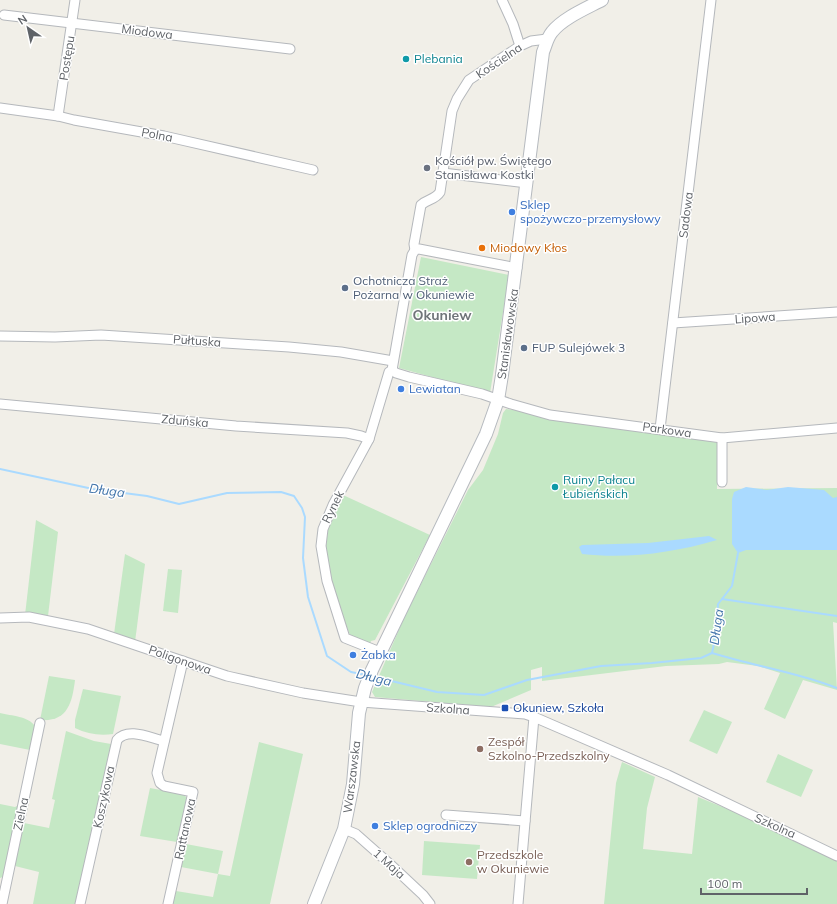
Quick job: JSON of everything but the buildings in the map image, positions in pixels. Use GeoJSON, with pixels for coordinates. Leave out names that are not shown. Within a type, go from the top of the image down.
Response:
{"type":"FeatureCollection","features":[{"type":"Feature","properties":{"kind":"main road","name":"Stanisławowska"},"geometry":{"type":"LineString","coordinates":[[372,670],[486,434],[498,400],[517,268],[543,52],[552,32],[563,22],[602,0]]}},
{"type":"Feature","properties":{"kind":"main road","name":"Warszawska"},"geometry":{"type":"LineString","coordinates":[[314,904],[344,829],[353,784],[359,714],[365,688],[372,670]]}},
{"type":"Feature","properties":{"kind":"street","name":"Postępu"},"geometry":{"type":"LineString","coordinates":[[58,116],[75,0]]}},
{"type":"Feature","properties":{"kind":"street"},"geometry":{"type":"LineString","coordinates":[[502,0],[520,46]]}},
{"type":"Feature","properties":{"kind":"street","name":"Sadowa"},"geometry":{"type":"LineString","coordinates":[[660,429],[711,0]]}},
{"type":"Feature","properties":{"kind":"street","name":"Miodowa"},"geometry":{"type":"LineString","coordinates":[[4,16],[290,49]]}},
{"type":"Feature","properties":{"kind":"street","name":"Kościelna"},"geometry":{"type":"LineString","coordinates":[[415,250],[414,244],[421,205],[424,202],[431,200],[440,192],[452,111],[457,98],[469,80],[520,46],[531,41],[548,40]]}},
{"type":"Feature","properties":{"kind":"street","name":"Polna"},"geometry":{"type":"LineString","coordinates":[[0,108],[58,116],[164,136],[313,170]]}},
{"type":"Feature","properties":{"kind":"street"},"geometry":{"type":"LineString","coordinates":[[444,173],[527,183]]}},
{"type":"Feature","properties":{"kind":"street"},"geometry":{"type":"LineString","coordinates":[[415,250],[419,249],[517,268]]}},
{"type":"Feature","properties":{"kind":"street","name":"Rynek"},"geometry":{"type":"LineString","coordinates":[[380,652],[345,638],[327,581],[321,546],[323,529],[333,505],[369,439],[389,372],[393,366],[412,255],[415,250]]}},
{"type":"Feature","properties":{"kind":"street","name":"Lipowa"},"geometry":{"type":"LineString","coordinates":[[673,323],[837,312]]}},
{"type":"Feature","properties":{"kind":"street","name":"Pułtuska"},"geometry":{"type":"LineString","coordinates":[[0,336],[55,338],[101,335],[235,343],[341,352],[393,366]]}},
{"type":"Feature","properties":{"kind":"street"},"geometry":{"type":"LineString","coordinates":[[393,366],[396,373],[498,400]]}},
{"type":"Feature","properties":{"kind":"street","name":"Parkowa"},"geometry":{"type":"LineString","coordinates":[[498,400],[550,415],[722,438],[837,428]]}},
{"type":"Feature","properties":{"kind":"street","name":"Zduńska"},"geometry":{"type":"LineString","coordinates":[[0,404],[236,426],[347,433],[369,439]]}},
{"type":"Feature","properties":{"kind":"street"},"geometry":{"type":"LineString","coordinates":[[722,438],[722,482]]}},
{"type":"Feature","properties":{"kind":"street","name":"Poligonowa"},"geometry":{"type":"LineString","coordinates":[[0,618],[29,617],[88,629],[227,676],[303,693],[362,702]]}},
{"type":"Feature","properties":{"kind":"street","name":"Rattanowa"},"geometry":{"type":"LineString","coordinates":[[168,904],[193,792],[164,786],[160,783],[158,773],[183,661]]}},
{"type":"Feature","properties":{"kind":"street","name":"Szkolna"},"geometry":{"type":"LineString","coordinates":[[362,702],[525,714],[668,775],[837,856]]}},
{"type":"Feature","properties":{"kind":"street"},"geometry":{"type":"LineString","coordinates":[[518,904],[534,717]]}},
{"type":"Feature","properties":{"kind":"street","name":"Zielna"},"geometry":{"type":"LineString","coordinates":[[2,904],[40,723]]}},
{"type":"Feature","properties":{"kind":"street","name":"Koszykowa"},"geometry":{"type":"LineString","coordinates":[[80,904],[117,740],[120,736],[130,733],[164,741]]}},
{"type":"Feature","properties":{"kind":"street"},"geometry":{"type":"LineString","coordinates":[[446,815],[525,821]]}},
{"type":"Feature","properties":{"kind":"street","name":"1 Maja"},"geometry":{"type":"LineString","coordinates":[[344,829],[356,834],[391,864],[423,895],[430,904]]}},
{"type":"Feature","properties":{"kind":"green space"},"geometry":{"type":"Polygon","coordinates":[[[421,257],[509,275],[490,393],[399,368],[421,257]]]}},
{"type":"Feature","properties":{"kind":"green space"},"geometry":{"type":"Polygon","coordinates":[[[506,409],[718,442],[717,489],[837,488],[837,623],[833,622],[837,690],[803,680],[785,719],[764,709],[780,673],[758,666],[727,662],[719,664],[666,666],[542,681],[542,667],[531,670],[531,690],[491,707],[375,697],[372,692],[404,618],[468,490],[483,470],[498,434],[503,413],[506,409]]]}},
{"type":"Feature","properties":{"kind":"green space"},"geometry":{"type":"Polygon","coordinates":[[[343,495],[430,535],[375,640],[371,641],[370,644],[351,638],[331,579],[325,553],[329,523],[343,495]]]}},
{"type":"Feature","properties":{"kind":"green space"},"geometry":{"type":"Polygon","coordinates":[[[36,520],[58,532],[48,616],[25,615],[36,520]]]}},
{"type":"Feature","properties":{"kind":"green space"},"geometry":{"type":"Polygon","coordinates":[[[125,554],[145,564],[135,642],[114,634],[125,554]]]}},
{"type":"Feature","properties":{"kind":"green space"},"geometry":{"type":"Polygon","coordinates":[[[168,569],[182,570],[178,613],[163,611],[168,569]]]}},
{"type":"Feature","properties":{"kind":"green space"},"geometry":{"type":"Polygon","coordinates":[[[49,676],[75,680],[74,689],[70,704],[62,715],[49,720],[40,720],[49,676]]]}},
{"type":"Feature","properties":{"kind":"green space"},"geometry":{"type":"Polygon","coordinates":[[[83,689],[121,696],[113,734],[94,734],[75,728],[75,720],[83,689]]]}},
{"type":"Feature","properties":{"kind":"green space"},"geometry":{"type":"Polygon","coordinates":[[[704,710],[732,722],[717,754],[689,741],[704,710]]]}},
{"type":"Feature","properties":{"kind":"green space"},"geometry":{"type":"Polygon","coordinates":[[[0,713],[24,718],[35,726],[30,750],[0,744],[0,713]]]}},
{"type":"Feature","properties":{"kind":"green space"},"geometry":{"type":"Polygon","coordinates":[[[66,731],[94,741],[111,744],[75,904],[33,904],[39,872],[15,866],[24,823],[49,828],[55,800],[52,799],[66,731]]]}},
{"type":"Feature","properties":{"kind":"green space"},"geometry":{"type":"Polygon","coordinates":[[[259,742],[303,754],[270,904],[173,904],[176,891],[213,897],[218,874],[230,876],[259,742]]]}},
{"type":"Feature","properties":{"kind":"green space"},"geometry":{"type":"Polygon","coordinates":[[[778,754],[813,770],[801,797],[766,782],[778,754]]]}},
{"type":"Feature","properties":{"kind":"green space"},"geometry":{"type":"Polygon","coordinates":[[[622,762],[655,777],[647,808],[643,849],[692,854],[698,797],[747,817],[837,860],[837,904],[604,904],[616,783],[622,762]]]}},
{"type":"Feature","properties":{"kind":"green space"},"geometry":{"type":"Polygon","coordinates":[[[150,788],[183,794],[187,798],[177,842],[140,836],[150,788]]]}},
{"type":"Feature","properties":{"kind":"green space"},"geometry":{"type":"Polygon","coordinates":[[[0,804],[15,807],[19,805],[5,876],[0,878],[0,804]]]}},
{"type":"Feature","properties":{"kind":"green space"},"geometry":{"type":"Polygon","coordinates":[[[424,841],[480,845],[477,879],[422,875],[424,841]]]}},
{"type":"Feature","properties":{"kind":"green space"},"geometry":{"type":"Polygon","coordinates":[[[186,844],[223,851],[218,874],[181,867],[186,844]]]}},
{"type":"Feature","properties":{"kind":"water"},"geometry":{"type":"Polygon","coordinates":[[[746,487],[767,490],[788,487],[824,490],[833,498],[837,497],[837,550],[746,550],[738,553],[732,544],[732,499],[734,492],[746,487]]]}},
{"type":"Feature","properties":{"kind":"water"},"geometry":{"type":"Polygon","coordinates":[[[709,536],[717,540],[700,545],[650,554],[616,556],[582,554],[579,547],[582,545],[648,543],[709,536]]]}},
{"type":"Feature","properties":{"kind":"waterway","name":"Długa"},"geometry":{"type":"LineString","coordinates":[[0,469],[93,489],[147,496],[179,504],[227,493],[281,492],[294,496],[302,508],[305,517],[303,558],[308,597],[327,656],[351,672],[366,675]]}},
{"type":"Feature","properties":{"kind":"waterway"},"geometry":{"type":"LineString","coordinates":[[722,599],[732,586],[738,553]]}},
{"type":"Feature","properties":{"kind":"waterway","name":"Długa"},"geometry":{"type":"LineString","coordinates":[[375,677],[437,692],[484,695],[527,680],[601,666],[701,658],[712,653],[718,604],[722,599],[837,616]]}},
{"type":"Feature","properties":{"kind":"waterway"},"geometry":{"type":"LineString","coordinates":[[712,653],[791,673],[837,688]]}},
{"type":"Feature","properties":{"kind":"place","name":"Plebania"},"geometry":{"type":"Point","coordinates":[406,59]}},
{"type":"Feature","properties":{"kind":"place","name":"Kościół pw. Świętego Stanisława Kostki"},"geometry":{"type":"Point","coordinates":[427,168]}},
{"type":"Feature","properties":{"kind":"place","name":"Sklep spożywczo-przemysłowy"},"geometry":{"type":"Point","coordinates":[512,212]}},
{"type":"Feature","properties":{"kind":"place","name":"Miodowy Kłos"},"geometry":{"type":"Point","coordinates":[482,248]}},
{"type":"Feature","properties":{"kind":"place","name":"Ochotnicza Straż Pożarna w Okuniewie"},"geometry":{"type":"Point","coordinates":[345,288]}},
{"type":"Feature","properties":{"kind":"place","name":"FUP Sulejówek 3"},"geometry":{"type":"Point","coordinates":[524,348]}},
{"type":"Feature","properties":{"kind":"place","name":"Lewiatan"},"geometry":{"type":"Point","coordinates":[401,389]}},
{"type":"Feature","properties":{"kind":"place","name":"Ruiny Pałacu Łubieńskich"},"geometry":{"type":"Point","coordinates":[555,487]}},
{"type":"Feature","properties":{"kind":"place","name":"Żabka"},"geometry":{"type":"Point","coordinates":[353,655]}},
{"type":"Feature","properties":{"kind":"place","name":"Okuniew, Szkoła"},"geometry":{"type":"Point","coordinates":[505,708]}},
{"type":"Feature","properties":{"kind":"place","name":"Zespół Szkolno-Przedszkolny"},"geometry":{"type":"Point","coordinates":[480,749]}},
{"type":"Feature","properties":{"kind":"place","name":"Sklep ogrodniczy"},"geometry":{"type":"Point","coordinates":[375,826]}},
{"type":"Feature","properties":{"kind":"place","name":"Przedszkole w Okuniewie"},"geometry":{"type":"Point","coordinates":[469,862]}},
{"type":"Feature","properties":{"kind":"district","name":"Okuniew"},"geometry":{"type":"Point","coordinates":[442,315]}}]}
